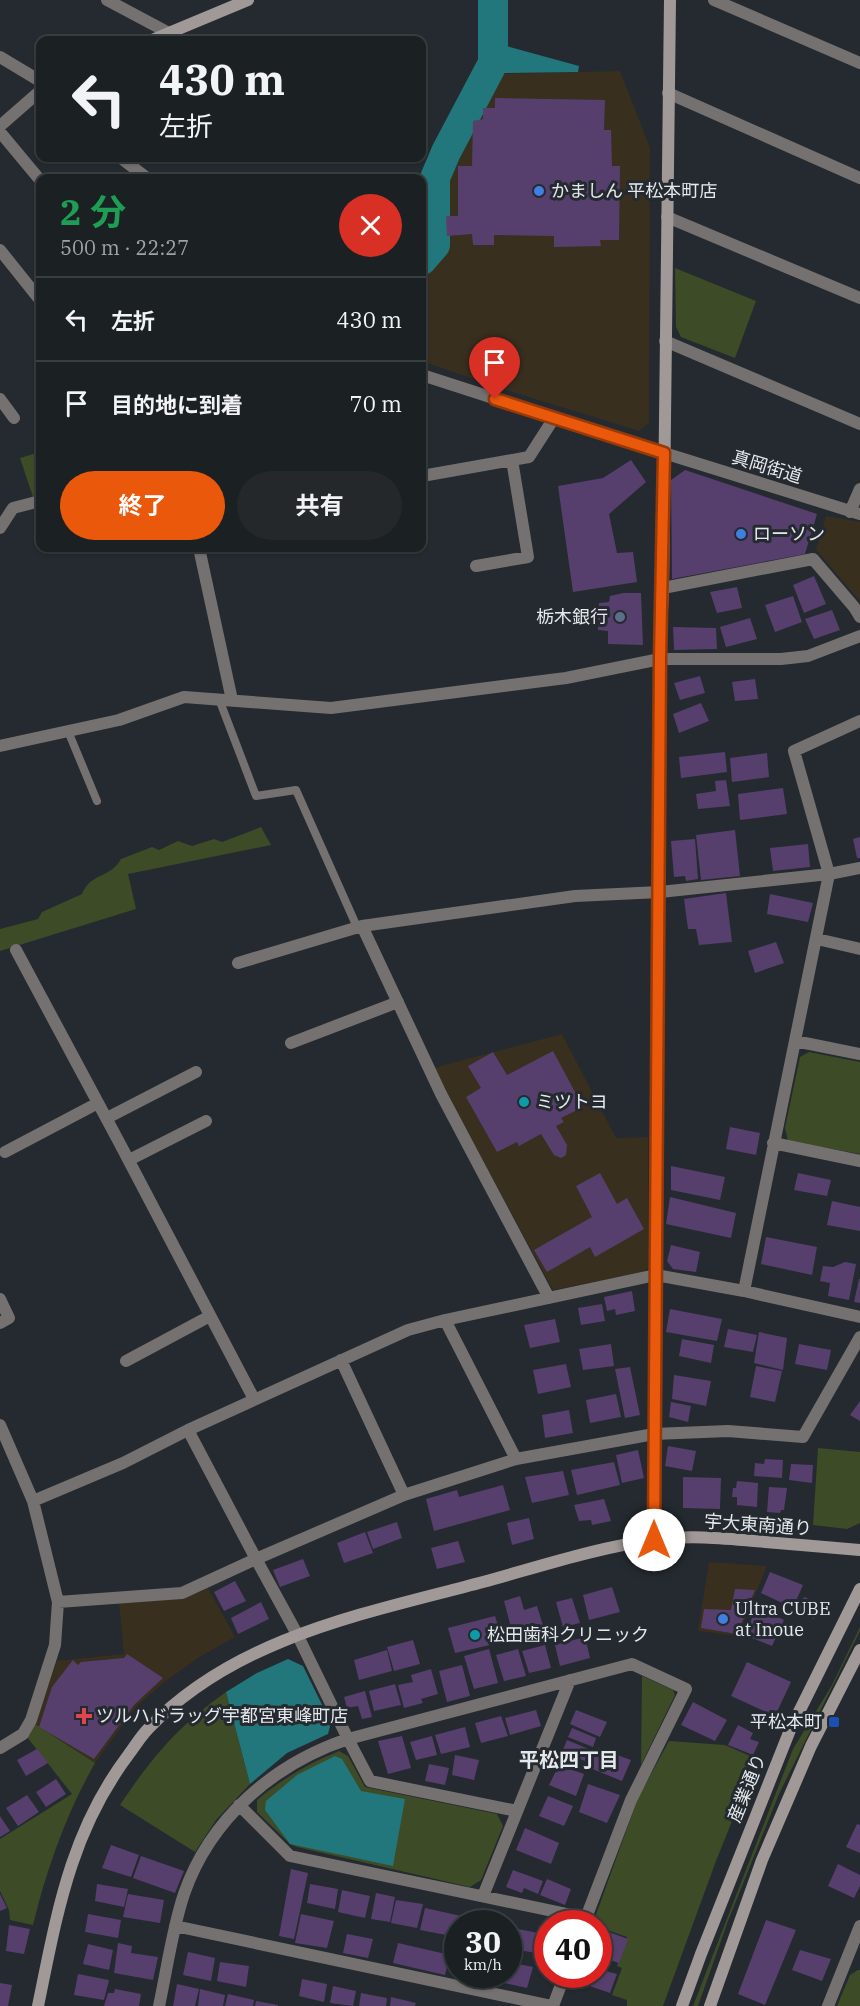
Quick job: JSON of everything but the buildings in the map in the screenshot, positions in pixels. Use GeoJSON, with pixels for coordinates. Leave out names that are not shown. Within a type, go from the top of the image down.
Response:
{"type":"FeatureCollection","features":[{"type":"Feature","properties":{"kind":"street"},"geometry":{"type":"LineString","coordinates":[[107,0],[169,33]]}},
{"type":"Feature","properties":{"kind":"street"},"geometry":{"type":"LineString","coordinates":[[162,36],[248,0]]}},
{"type":"Feature","properties":{"kind":"street"},"geometry":{"type":"LineString","coordinates":[[654,1540],[660,659],[663,588],[670,0]]}},
{"type":"Feature","properties":{"kind":"street"},"geometry":{"type":"LineString","coordinates":[[714,0],[860,63]]}},
{"type":"Feature","properties":{"kind":"street"},"geometry":{"type":"LineString","coordinates":[[0,57],[36,79]]}},
{"type":"Feature","properties":{"kind":"street"},"geometry":{"type":"LineString","coordinates":[[668,93],[860,178]]}},
{"type":"Feature","properties":{"kind":"street"},"geometry":{"type":"LineString","coordinates":[[0,126],[36,94]]}},
{"type":"Feature","properties":{"kind":"street"},"geometry":{"type":"LineString","coordinates":[[0,132],[36,175]]}},
{"type":"Feature","properties":{"kind":"street"},"geometry":{"type":"LineString","coordinates":[[126,162],[142,174]]}},
{"type":"Feature","properties":{"kind":"street"},"geometry":{"type":"LineString","coordinates":[[667,217],[860,298]]}},
{"type":"Feature","properties":{"kind":"street"},"geometry":{"type":"LineString","coordinates":[[0,250],[36,295]]}},
{"type":"Feature","properties":{"kind":"street"},"geometry":{"type":"LineString","coordinates":[[665,341],[860,424]]}},
{"type":"Feature","properties":{"kind":"street","name":"真岡街道"},"geometry":{"type":"LineString","coordinates":[[426,376],[855,513]]}},
{"type":"Feature","properties":{"kind":"street"},"geometry":{"type":"LineString","coordinates":[[0,399],[14,418]]}},
{"type":"Feature","properties":{"kind":"street"},"geometry":{"type":"LineString","coordinates":[[426,475],[529,457],[554,418]]}},
{"type":"Feature","properties":{"kind":"street"},"geometry":{"type":"LineString","coordinates":[[477,566],[528,557],[512,460]]}},
{"type":"Feature","properties":{"kind":"street"},"geometry":{"type":"LineString","coordinates":[[855,513],[860,489]]}},
{"type":"Feature","properties":{"kind":"street"},"geometry":{"type":"LineString","coordinates":[[0,528],[13,508],[36,502]]}},
{"type":"Feature","properties":{"kind":"street"},"geometry":{"type":"LineString","coordinates":[[200,552],[226,700]]}},
{"type":"Feature","properties":{"kind":"street"},"geometry":{"type":"LineString","coordinates":[[663,588],[813,559],[860,617]]}},
{"type":"Feature","properties":{"kind":"street"},"geometry":{"type":"LineString","coordinates":[[0,746],[119,720],[184,697],[331,708],[566,678],[660,659],[781,659],[808,656],[860,636]]}},
{"type":"Feature","properties":{"kind":"street"},"geometry":{"type":"LineString","coordinates":[[744,1291],[829,874],[794,751],[860,721]]}},
{"type":"Feature","properties":{"kind":"street"},"geometry":{"type":"LineString","coordinates":[[238,963],[360,926],[575,896],[660,892],[829,874],[860,868]]}},
{"type":"Feature","properties":{"kind":"street"},"geometry":{"type":"LineString","coordinates":[[360,926],[441,1094],[549,1298]]}},
{"type":"Feature","properties":{"kind":"street"},"geometry":{"type":"LineString","coordinates":[[817,939],[860,949]]}},
{"type":"Feature","properties":{"kind":"street"},"geometry":{"type":"LineString","coordinates":[[16,950],[254,1399]]}},
{"type":"Feature","properties":{"kind":"street"},"geometry":{"type":"LineString","coordinates":[[291,1043],[398,1002]]}},
{"type":"Feature","properties":{"kind":"street"},"geometry":{"type":"LineString","coordinates":[[795,1041],[860,1054]]}},
{"type":"Feature","properties":{"kind":"street"},"geometry":{"type":"LineString","coordinates":[[107,1118],[196,1072]]}},
{"type":"Feature","properties":{"kind":"street"},"geometry":{"type":"LineString","coordinates":[[5,1152],[98,1103]]}},
{"type":"Feature","properties":{"kind":"street"},"geometry":{"type":"LineString","coordinates":[[129,1160],[206,1121]]}},
{"type":"Feature","properties":{"kind":"street"},"geometry":{"type":"LineString","coordinates":[[773,1143],[860,1161]]}},
{"type":"Feature","properties":{"kind":"street"},"geometry":{"type":"LineString","coordinates":[[33,1501],[123,1463],[254,1399],[408,1330],[445,1320],[656,1275],[744,1291],[860,1317]]}},
{"type":"Feature","properties":{"kind":"street"},"geometry":{"type":"LineString","coordinates":[[0,1299],[9,1318],[0,1323]]}},
{"type":"Feature","properties":{"kind":"street"},"geometry":{"type":"LineString","coordinates":[[126,1361],[210,1316]]}},
{"type":"Feature","properties":{"kind":"street"},"geometry":{"type":"LineString","coordinates":[[445,1320],[516,1460]]}},
{"type":"Feature","properties":{"kind":"street"},"geometry":{"type":"LineString","coordinates":[[58,1602],[182,1593],[404,1495],[516,1460],[654,1434],[728,1431],[803,1437],[860,1337]]}},
{"type":"Feature","properties":{"kind":"street"},"geometry":{"type":"LineString","coordinates":[[341,1360],[404,1495]]}},
{"type":"Feature","properties":{"kind":"street"},"geometry":{"type":"LineString","coordinates":[[0,1425],[6,1456],[33,1501],[58,1602],[55,1645],[31,1720],[22,1734],[0,1748]]}},
{"type":"Feature","properties":{"kind":"street"},"geometry":{"type":"LineString","coordinates":[[188,1430],[297,1634],[370,1781],[517,1811]]}},
{"type":"Feature","properties":{"kind":"street","name":"宇大東南通り"},"geometry":{"type":"LineString","coordinates":[[38,2006],[68,1872],[95,1805],[147,1730],[178,1701],[208,1678],[297,1634],[540,1566],[654,1540],[726,1539],[860,1550]]}},
{"type":"Feature","properties":{"kind":"street","name":"産業通り"},"geometry":{"type":"LineString","coordinates":[[682,2006],[789,1732],[860,1589]]}},
{"type":"Feature","properties":{"kind":"street"},"geometry":{"type":"LineString","coordinates":[[710,2006],[762,1860],[811,1746],[860,1650]]}},
{"type":"Feature","properties":{"kind":"street"},"geometry":{"type":"LineString","coordinates":[[159,2006],[176,1926],[185,1894],[198,1862],[221,1825],[239,1805],[278,1773],[304,1757],[348,1739],[632,1664],[686,1689],[630,1800],[589,1910]]}},
{"type":"Feature","properties":{"kind":"street"},"geometry":{"type":"LineString","coordinates":[[483,1896],[570,1680]]}},
{"type":"Feature","properties":{"kind":"street"},"geometry":{"type":"LineString","coordinates":[[239,1805],[290,1856],[542,1910]]}},
{"type":"Feature","properties":{"kind":"street"},"geometry":{"type":"LineString","coordinates":[[176,1926],[552,2006],[559,1988]]}},
{"type":"Feature","properties":{"kind":"street"},"geometry":{"type":"LineString","coordinates":[[828,2006],[860,1926]]}},
{"type":"Feature","properties":{"kind":"street"},"geometry":{"type":"LineString","coordinates":[[846,1959],[860,1961]]}},
{"type":"Feature","properties":{"kind":"lane"},"geometry":{"type":"LineString","coordinates":[[226,700],[256,796],[297,790],[360,926]]}},
{"type":"Feature","properties":{"kind":"lane"},"geometry":{"type":"LineString","coordinates":[[68,731],[97,801]]}},
{"type":"Feature","properties":{"kind":"shaded area"},"geometry":{"type":"Polygon","coordinates":[[[620,71],[650,148],[649,423],[639,431],[493,386],[426,362],[426,255],[436,244],[435,181],[495,74],[620,71]]]}},
{"type":"Feature","properties":{"kind":"shaded area"},"geometry":{"type":"Polygon","coordinates":[[[826,516],[860,522],[860,601],[816,550],[826,516]]]}},
{"type":"Feature","properties":{"kind":"shaded area"},"geometry":{"type":"Polygon","coordinates":[[[562,1034],[616,1138],[648,1137],[648,1268],[642,1272],[553,1290],[433,1068],[562,1034]]]}},
{"type":"Feature","properties":{"kind":"shaded area"},"geometry":{"type":"Polygon","coordinates":[[[709,1562],[767,1566],[738,1636],[698,1631],[709,1562]]]}},
{"type":"Feature","properties":{"kind":"shaded area"},"geometry":{"type":"Polygon","coordinates":[[[208,1588],[235,1637],[198,1658],[163,1683],[136,1707],[95,1763],[35,1724],[57,1661],[124,1654],[119,1603],[183,1599],[208,1588]]]}},
{"type":"Feature","properties":{"kind":"green space"},"geometry":{"type":"Polygon","coordinates":[[[675,268],[756,301],[735,358],[681,337],[676,327],[675,268]]]}},
{"type":"Feature","properties":{"kind":"green space"},"geometry":{"type":"Polygon","coordinates":[[[36,453],[36,496],[33,497],[20,458],[36,453]]]}},
{"type":"Feature","properties":{"kind":"green space"},"geometry":{"type":"Polygon","coordinates":[[[261,827],[271,845],[128,874],[136,909],[0,951],[0,929],[38,919],[42,912],[82,894],[90,882],[112,870],[121,859],[152,847],[159,850],[178,841],[192,846],[214,839],[222,842],[261,827]]]}},
{"type":"Feature","properties":{"kind":"green space"},"geometry":{"type":"Polygon","coordinates":[[[809,1052],[860,1062],[860,1154],[788,1141],[785,1128],[800,1057],[809,1052]]]}},
{"type":"Feature","properties":{"kind":"green space"},"geometry":{"type":"Polygon","coordinates":[[[818,1448],[860,1452],[860,1523],[847,1529],[813,1525],[818,1448]]]}},
{"type":"Feature","properties":{"kind":"green space"},"geometry":{"type":"Polygon","coordinates":[[[860,1627],[860,1631],[779,1794],[728,1921],[698,2006],[693,2006],[793,1749],[832,1685],[860,1627]]]}},
{"type":"Feature","properties":{"kind":"green space"},"geometry":{"type":"Polygon","coordinates":[[[642,1676],[673,1690],[675,1695],[641,1765],[642,1676]]]}},
{"type":"Feature","properties":{"kind":"green space"},"geometry":{"type":"Polygon","coordinates":[[[226,1692],[250,1784],[216,1820],[195,1852],[120,1805],[167,1743],[193,1718],[226,1692]]]}},
{"type":"Feature","properties":{"kind":"green space"},"geometry":{"type":"Polygon","coordinates":[[[35,1724],[95,1763],[58,1842],[33,1925],[10,1920],[9,1910],[0,1891],[0,1839],[72,1794],[27,1737],[35,1724]]]}},
{"type":"Feature","properties":{"kind":"green space"},"geometry":{"type":"Polygon","coordinates":[[[669,1741],[725,1745],[757,1759],[716,1861],[663,2006],[627,2006],[627,2000],[612,1995],[622,1968],[617,1966],[627,1937],[612,1932],[612,1910],[598,1910],[638,1798],[669,1741]]]}},
{"type":"Feature","properties":{"kind":"green space"},"geometry":{"type":"Polygon","coordinates":[[[339,1751],[348,1756],[365,1787],[497,1814],[503,1826],[481,1880],[470,1887],[297,1847],[290,1844],[257,1812],[257,1800],[266,1792],[296,1772],[339,1751]]]}},
{"type":"Feature","properties":{"kind":"green space"},"geometry":{"type":"Polygon","coordinates":[[[860,1970],[860,2006],[837,2006],[850,1975],[860,1970]]]}},
{"type":"Feature","properties":{"kind":"water"},"geometry":{"type":"Polygon","coordinates":[[[503,45],[579,66],[578,72],[504,73],[503,45]]]}},
{"type":"Feature","properties":{"kind":"water"},"geometry":{"type":"Polygon","coordinates":[[[288,1659],[303,1666],[331,1723],[328,1734],[287,1753],[250,1784],[226,1692],[257,1673],[288,1659]]]}},
{"type":"Feature","properties":{"kind":"water"},"geometry":{"type":"Polygon","coordinates":[[[335,1756],[342,1759],[361,1791],[405,1799],[393,1866],[290,1844],[265,1810],[266,1801],[297,1775],[335,1756]]]}},
{"type":"Feature","properties":{"kind":"waterway"},"geometry":{"type":"LineString","coordinates":[[426,255],[435,245],[435,178],[446,152],[493,63],[493,0]]}},
{"type":"Feature","properties":{"kind":"waterway"},"geometry":{"type":"LineString","coordinates":[[492,35],[503,45]]}},
{"type":"Feature","properties":{"kind":"place","name":"かましん 平松本町店"},"geometry":{"type":"Point","coordinates":[539,191]}},
{"type":"Feature","properties":{"kind":"place","name":"ローソン"},"geometry":{"type":"Point","coordinates":[741,534]}},
{"type":"Feature","properties":{"kind":"place","name":"栃木銀行"},"geometry":{"type":"Point","coordinates":[620,617]}},
{"type":"Feature","properties":{"kind":"place","name":"ミツトヨ"},"geometry":{"type":"Point","coordinates":[524,1102]}},
{"type":"Feature","properties":{"kind":"place","name":"Ultra CUBE at Inoue"},"geometry":{"type":"Point","coordinates":[723,1619]}},
{"type":"Feature","properties":{"kind":"place","name":"松田歯科クリニック"},"geometry":{"type":"Point","coordinates":[475,1635]}},
{"type":"Feature","properties":{"kind":"place","name":"ツルハドラッグ宇都宮東峰町店"},"geometry":{"type":"Point","coordinates":[84,1716]}},
{"type":"Feature","properties":{"kind":"place","name":"平松本町"},"geometry":{"type":"Point","coordinates":[834,1722]}},
{"type":"Feature","properties":{"kind":"district","name":"平松四丁目"},"geometry":{"type":"Point","coordinates":[569,1760]}},
{"type":"Feature","properties":{"kind":"route"},"geometry":{"type":"LineString","coordinates":[[495,399],[664,453],[660,659],[654,1540]]}}]}
